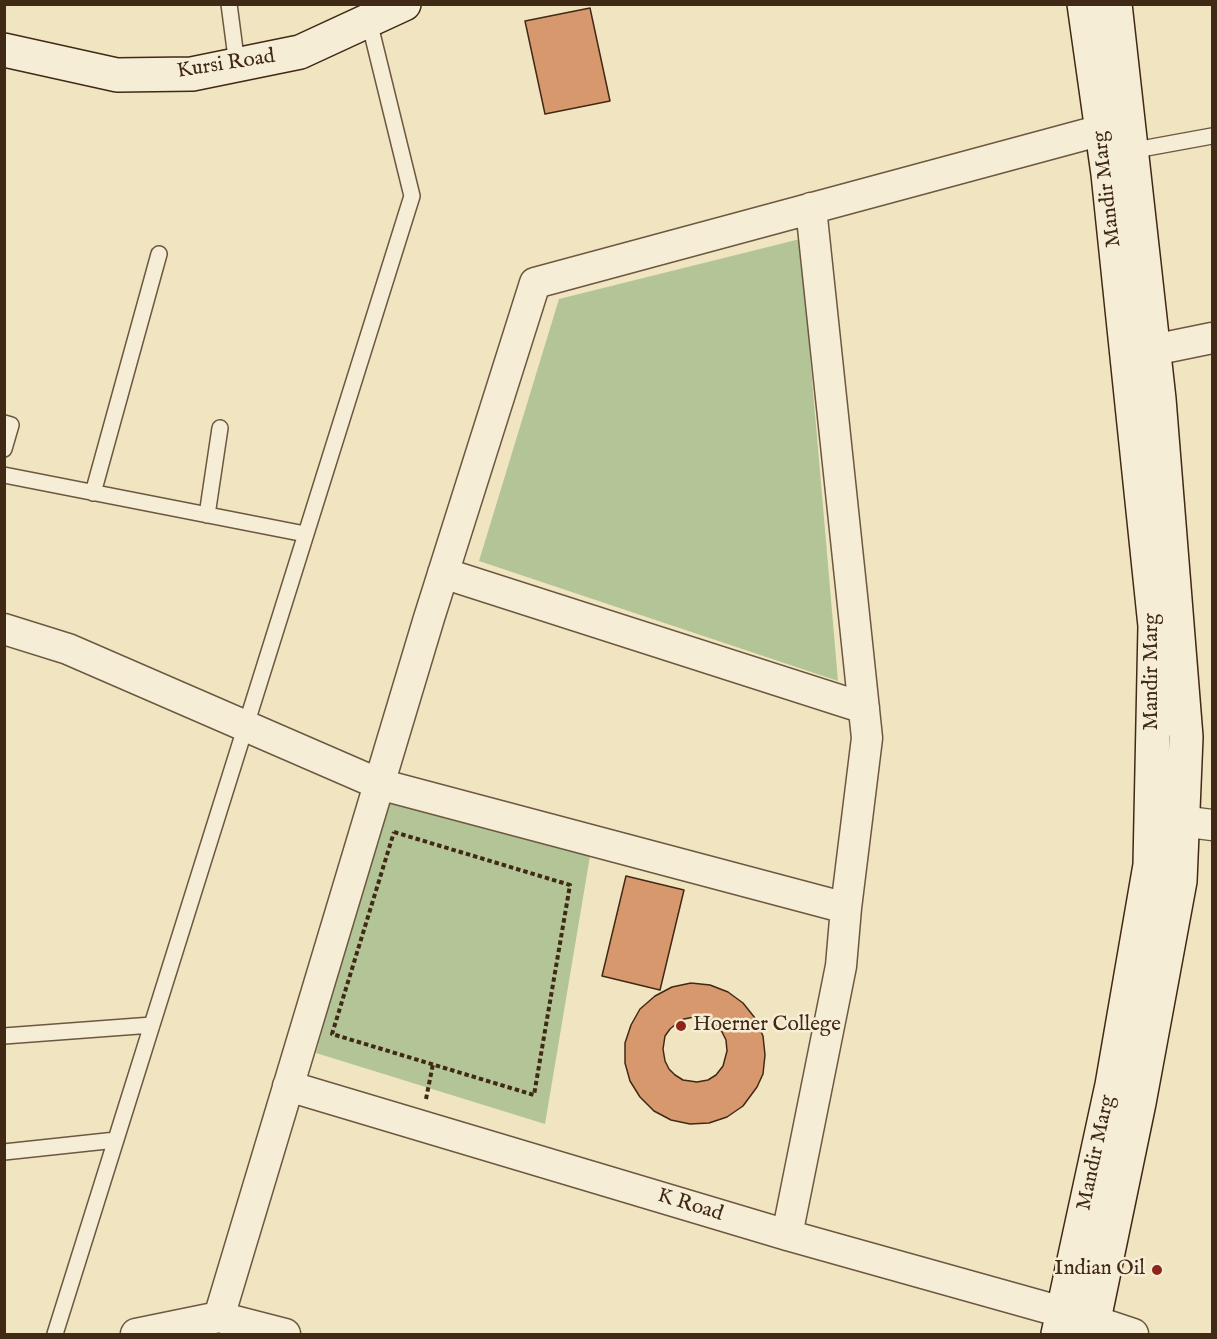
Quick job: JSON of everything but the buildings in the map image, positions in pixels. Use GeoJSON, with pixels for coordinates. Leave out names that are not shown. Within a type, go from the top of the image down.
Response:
{"type":"FeatureCollection","features":[{"type":"Feature","properties":{"kind":"main road","name":"Kursi Road"},"geometry":{"type":"LineString","coordinates":[[4,50],[117,75],[192,74],[300,52],[367,13],[404,4]]}},
{"type":"Feature","properties":{"kind":"main road","name":"Mandir Marg"},"geometry":{"type":"LineString","coordinates":[[1084,4],[1117,140]]}},
{"type":"Feature","properties":{"kind":"main road"},"geometry":{"type":"LineString","coordinates":[[1093,1328],[1139,1103],[1180,881],[1186,737],[1159,399],[1140,353],[1117,140],[1115,4]]}},
{"type":"Feature","properties":{"kind":"main road","name":"Mandir Marg"},"geometry":{"type":"LineString","coordinates":[[1061,1324],[1112,1085],[1150,866],[1182,821]]}},
{"type":"Feature","properties":{"kind":"street"},"geometry":{"type":"LineString","coordinates":[[219,1317],[443,573],[535,283],[811,208],[1117,140]]}},
{"type":"Feature","properties":{"kind":"street"},"geometry":{"type":"LineString","coordinates":[[787,1235],[841,966],[867,738],[811,208]]}},
{"type":"Feature","properties":{"kind":"street"},"geometry":{"type":"LineString","coordinates":[[1140,353],[1212,338]]}},
{"type":"Feature","properties":{"kind":"street"},"geometry":{"type":"LineString","coordinates":[[443,573],[864,708]]}},
{"type":"Feature","properties":{"kind":"street"},"geometry":{"type":"LineString","coordinates":[[4,629],[68,649],[379,784],[846,908]]}},
{"type":"Feature","properties":{"kind":"street","name":"K Road"},"geometry":{"type":"LineString","coordinates":[[288,1086],[787,1235],[1061,1324],[1133,1335]]}},
{"type":"Feature","properties":{"kind":"street"},"geometry":{"type":"LineString","coordinates":[[136,1335],[219,1317],[285,1335]]}},
{"type":"Feature","properties":{"kind":"lane"},"geometry":{"type":"LineString","coordinates":[[229,4],[237,65]]}},
{"type":"Feature","properties":{"kind":"lane"},"geometry":{"type":"LineString","coordinates":[[55,1335],[411,196],[367,13]]}},
{"type":"Feature","properties":{"kind":"lane"},"geometry":{"type":"LineString","coordinates":[[1117,140],[1212,136]]}},
{"type":"Feature","properties":{"kind":"lane"},"geometry":{"type":"LineString","coordinates":[[93,493],[159,254]]}},
{"type":"Feature","properties":{"kind":"lane"},"geometry":{"type":"LineString","coordinates":[[4,423],[11,425],[4,449]]}},
{"type":"Feature","properties":{"kind":"lane"},"geometry":{"type":"LineString","coordinates":[[207,515],[220,428]]}},
{"type":"Feature","properties":{"kind":"lane"},"geometry":{"type":"LineString","coordinates":[[4,475],[305,534]]}},
{"type":"Feature","properties":{"kind":"lane"},"geometry":{"type":"LineString","coordinates":[[4,1036],[153,1025]]}},
{"type":"Feature","properties":{"kind":"lane"},"geometry":{"type":"LineString","coordinates":[[4,1152],[116,1140]]}},
{"type":"Feature","properties":{"kind":"path"},"geometry":{"type":"LineString","coordinates":[[394,832],[570,885],[534,1095],[433,1064],[332,1034],[394,832]]}},
{"type":"Feature","properties":{"kind":"path"},"geometry":{"type":"LineString","coordinates":[[420,1126],[433,1064]]}},
{"type":"Feature","properties":{"kind":"green space"},"geometry":{"type":"Polygon","coordinates":[[[800,239],[838,681],[479,561],[559,299],[800,239]]]}},
{"type":"Feature","properties":{"kind":"green space"},"geometry":{"type":"Polygon","coordinates":[[[387,794],[590,856],[545,1124],[316,1053],[387,794]]]}},
{"type":"Feature","properties":{"kind":"place","name":"Hoerner College"},"geometry":{"type":"Point","coordinates":[681,1026]}},
{"type":"Feature","properties":{"kind":"place","name":"Indian Oil"},"geometry":{"type":"Point","coordinates":[1157,1270]}}]}
